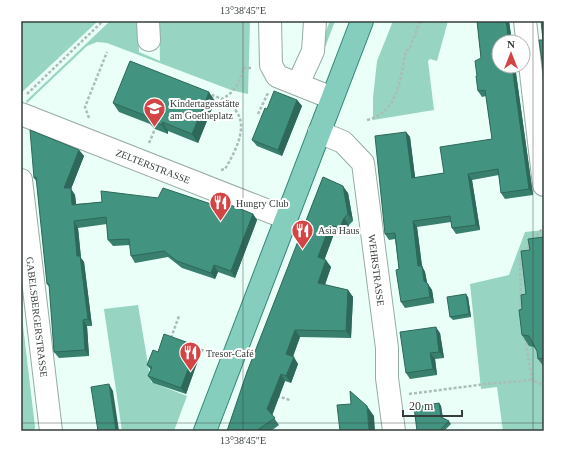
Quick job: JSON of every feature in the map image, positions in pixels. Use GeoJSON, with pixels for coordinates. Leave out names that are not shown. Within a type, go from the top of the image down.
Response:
{"type":"FeatureCollection","features":[{"type":"Feature","properties":{"kind":"main road"},"geometry":{"type":"LineString","coordinates":[[205,431],[332,98],[357,27]]}},
{"type":"Feature","properties":{"kind":"street"},"geometry":{"type":"LineString","coordinates":[[270,21],[271,65],[277,76],[332,98]]}},
{"type":"Feature","properties":{"kind":"street"},"geometry":{"type":"LineString","coordinates":[[298,84],[313,51],[315,21]]}},
{"type":"Feature","properties":{"kind":"street"},"geometry":{"type":"LineString","coordinates":[[525,21],[544,185]]}},
{"type":"Feature","properties":{"kind":"street","name":"ZELTERSTRASSE"},"geometry":{"type":"LineString","coordinates":[[24,104],[216,180],[286,218]]}},
{"type":"Feature","properties":{"kind":"street","name":"WEHRSTRASSE"},"geometry":{"type":"LineString","coordinates":[[319,132],[343,142],[363,163],[387,348],[387,378],[394,431]]}},
{"type":"Feature","properties":{"kind":"street","name":"GABELSBERGERSTRASSE"},"geometry":{"type":"LineString","coordinates":[[21,180],[51,431]]}},
{"type":"Feature","properties":{"kind":"path"},"geometry":{"type":"LineString","coordinates":[[24,104],[104,21]]}},
{"type":"Feature","properties":{"kind":"path"},"geometry":{"type":"LineString","coordinates":[[367,120],[378,117],[396,96],[406,51],[410,48],[420,21]]}},
{"type":"Feature","properties":{"kind":"path"},"geometry":{"type":"LineString","coordinates":[[90,121],[85,107],[107,52]]}},
{"type":"Feature","properties":{"kind":"path"},"geometry":{"type":"LineString","coordinates":[[222,99],[229,95],[241,79],[243,68],[249,68]]}},
{"type":"Feature","properties":{"kind":"path"},"geometry":{"type":"LineString","coordinates":[[202,91],[222,99],[237,111],[242,123],[234,154],[216,180]]}},
{"type":"Feature","properties":{"kind":"path"},"geometry":{"type":"LineString","coordinates":[[521,313],[520,259],[544,226]]}},
{"type":"Feature","properties":{"kind":"path"},"geometry":{"type":"LineString","coordinates":[[177,341],[169,338],[179,316]]}},
{"type":"Feature","properties":{"kind":"path"},"geometry":{"type":"LineString","coordinates":[[525,335],[532,380]]}},
{"type":"Feature","properties":{"kind":"path"},"geometry":{"type":"LineString","coordinates":[[191,346],[210,353]]}},
{"type":"Feature","properties":{"kind":"path"},"geometry":{"type":"LineString","coordinates":[[406,394],[532,380],[544,385]]}},
{"type":"Feature","properties":{"kind":"path"},"geometry":{"type":"LineString","coordinates":[[270,393],[290,400]]}},
{"type":"Feature","properties":{"kind":"path"},"geometry":{"type":"LineString","coordinates":[[21,428],[24,431]]}},
{"type":"Feature","properties":{"kind":"green space"},"geometry":{"type":"Polygon","coordinates":[[[21,21],[98,21],[21,93],[21,21]]]}},
{"type":"Feature","properties":{"kind":"green space"},"geometry":{"type":"Polygon","coordinates":[[[110,21],[138,21],[139,52],[160,61],[159,21],[250,21],[248,94],[231,90],[107,43],[97,42],[87,46],[27,103],[26,101],[110,21]]]}},
{"type":"Feature","properties":{"kind":"green space"},"geometry":{"type":"Polygon","coordinates":[[[330,21],[335,21],[312,82],[307,77],[330,21]]]}},
{"type":"Feature","properties":{"kind":"green space"},"geometry":{"type":"Polygon","coordinates":[[[393,21],[448,21],[437,61],[430,59],[428,61],[434,110],[373,120],[373,98],[377,61],[393,21]]]}},
{"type":"Feature","properties":{"kind":"green space"},"geometry":{"type":"Polygon","coordinates":[[[544,230],[544,431],[503,431],[497,387],[481,389],[470,284],[509,275],[525,232],[544,230]]]}},
{"type":"Feature","properties":{"kind":"green space"},"geometry":{"type":"Polygon","coordinates":[[[138,305],[151,382],[187,396],[174,431],[122,431],[104,309],[138,305]]]}},
{"type":"Feature","properties":{"kind":"green space"},"geometry":{"type":"Polygon","coordinates":[[[21,309],[35,427],[34,431],[21,431],[21,309]]]}},
{"type":"Feature","properties":{"kind":"building"},"geometry":{"type":"Polygon","coordinates":[[[477,21],[506,21],[508,34],[491,34],[491,74],[513,74],[529,189],[501,193],[498,169],[468,174],[476,225],[452,228],[450,216],[413,221],[418,266],[422,266],[424,281],[428,284],[430,297],[401,302],[396,270],[399,269],[395,233],[385,234],[375,136],[406,132],[412,178],[444,173],[440,147],[492,139],[485,90],[478,91],[475,61],[481,58],[477,21]]]}},
{"type":"Feature","properties":{"kind":"building"},"geometry":{"type":"Polygon","coordinates":[[[541,21],[544,21],[544,75],[539,40],[543,40],[541,21]]]}},
{"type":"Feature","properties":{"kind":"building"},"geometry":{"type":"Polygon","coordinates":[[[130,61],[209,92],[192,134],[162,122],[162,125],[149,120],[144,115],[113,103],[130,61]]]}},
{"type":"Feature","properties":{"kind":"building"},"geometry":{"type":"Polygon","coordinates":[[[274,91],[297,100],[278,150],[252,140],[265,108],[267,109],[274,91]]]}},
{"type":"Feature","properties":{"kind":"building"},"geometry":{"type":"Polygon","coordinates":[[[30,130],[79,150],[64,188],[71,188],[72,205],[102,202],[101,191],[158,198],[163,188],[211,204],[213,198],[253,214],[231,271],[214,265],[211,273],[177,261],[164,251],[131,256],[129,239],[108,240],[106,217],[74,221],[77,256],[80,256],[88,319],[83,320],[85,350],[54,352],[49,284],[47,284],[36,177],[34,178],[30,130]]]}},
{"type":"Feature","properties":{"kind":"building"},"geometry":{"type":"Polygon","coordinates":[[[323,177],[343,186],[348,214],[344,218],[340,228],[330,225],[318,257],[326,260],[318,283],[348,290],[346,331],[295,330],[286,354],[294,357],[286,376],[281,374],[267,409],[275,418],[256,431],[227,431],[247,372],[323,177]]]}},
{"type":"Feature","properties":{"kind":"building"},"geometry":{"type":"Polygon","coordinates":[[[544,237],[544,358],[538,359],[537,351],[529,336],[522,335],[519,310],[522,309],[521,295],[526,294],[521,251],[530,250],[528,239],[544,237]]]}},
{"type":"Feature","properties":{"kind":"building"},"geometry":{"type":"Polygon","coordinates":[[[466,294],[469,314],[450,317],[447,297],[466,294]]]}},
{"type":"Feature","properties":{"kind":"building"},"geometry":{"type":"Polygon","coordinates":[[[436,327],[439,352],[430,353],[433,369],[406,373],[400,332],[436,327]]]}},
{"type":"Feature","properties":{"kind":"building"},"geometry":{"type":"Polygon","coordinates":[[[164,334],[197,346],[181,388],[148,376],[152,367],[147,365],[153,350],[158,352],[164,334]]]}},
{"type":"Feature","properties":{"kind":"building"},"geometry":{"type":"Polygon","coordinates":[[[109,384],[116,431],[98,431],[91,387],[109,384]]]}},
{"type":"Feature","properties":{"kind":"building"},"geometry":{"type":"Polygon","coordinates":[[[350,391],[367,406],[369,431],[340,431],[337,405],[351,404],[350,391]]]}},
{"type":"Feature","properties":{"kind":"building"},"geometry":{"type":"Polygon","coordinates":[[[439,403],[441,417],[449,421],[439,431],[417,431],[414,407],[439,403]]]}},
{"type":"Feature","properties":{"kind":"place","name":"Kindertagesstätte am Goetheplatz"},"geometry":{"type":"Point","coordinates":[155,128]}},
{"type":"Feature","properties":{"kind":"place","name":"Hungry Club"},"geometry":{"type":"Point","coordinates":[220,222]}},
{"type":"Feature","properties":{"kind":"place","name":"Asia Haus"},"geometry":{"type":"Point","coordinates":[302,250]}},
{"type":"Feature","properties":{"kind":"place","name":"Tresor-Café"},"geometry":{"type":"Point","coordinates":[190,372]}}]}
